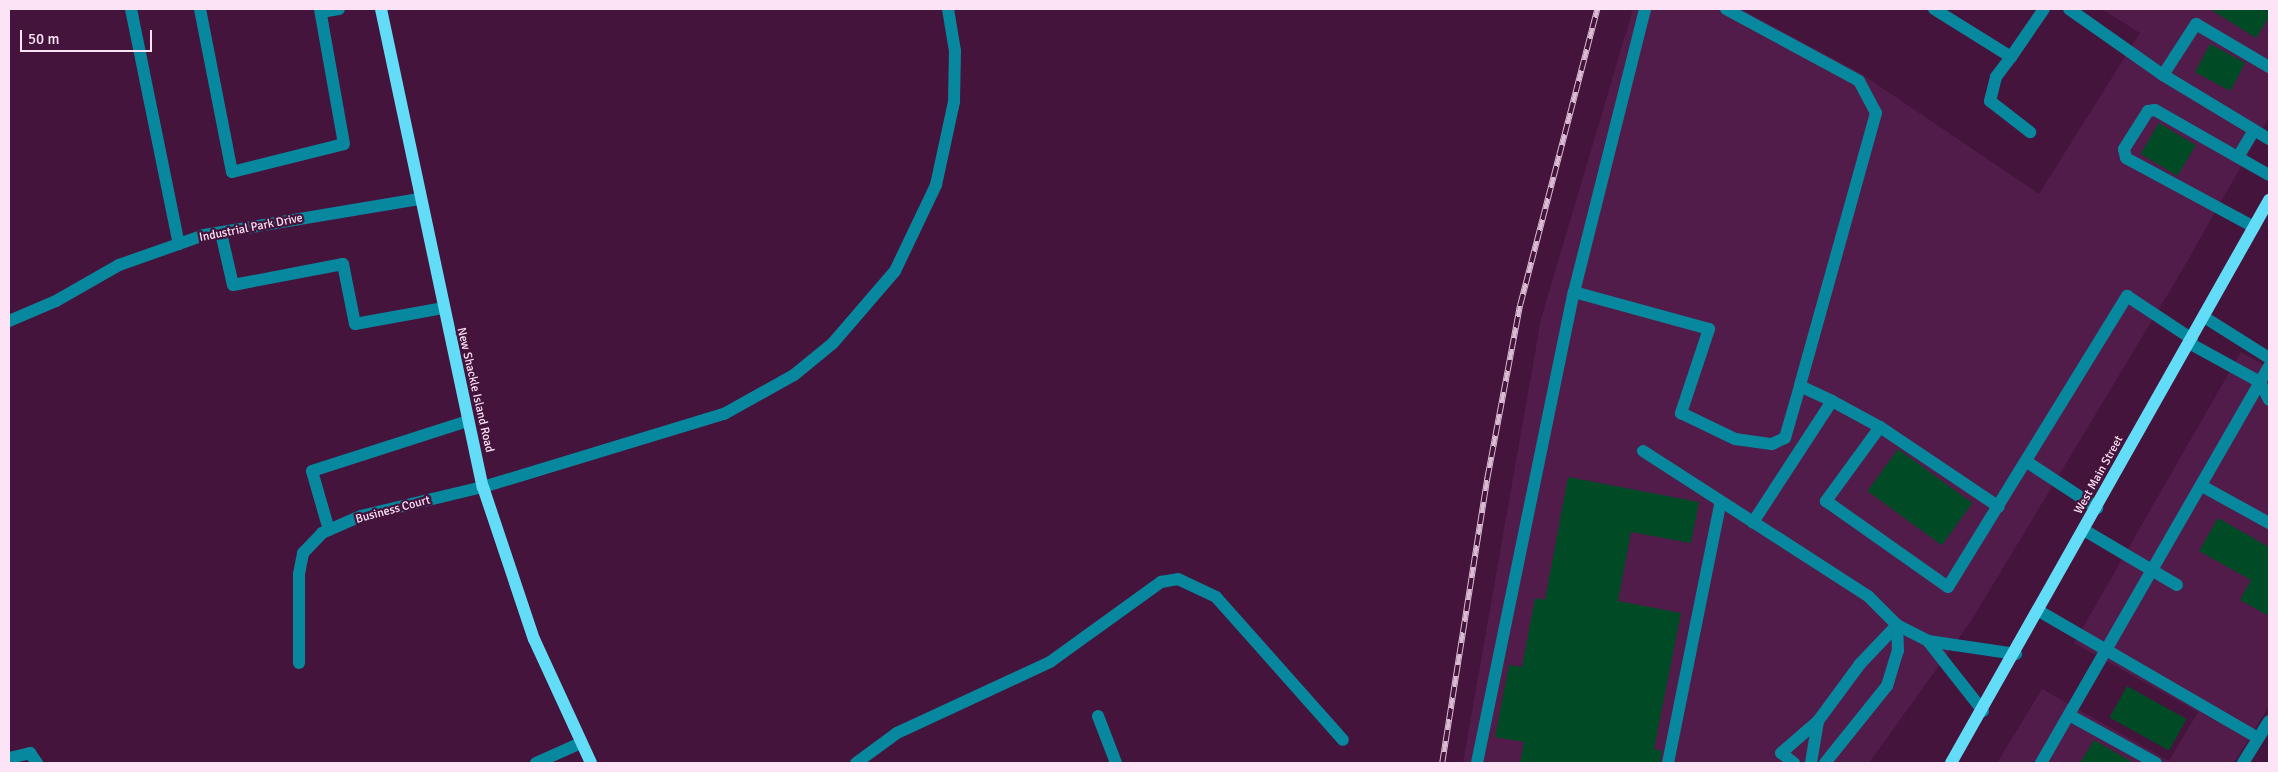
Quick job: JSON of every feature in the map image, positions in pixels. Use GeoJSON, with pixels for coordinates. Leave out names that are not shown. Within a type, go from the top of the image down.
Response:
{"type":"FeatureCollection","features":[{"type":"Feature","properties":{"kind":"main road","name":"New Shackle Island Road"},"geometry":{"type":"LineString","coordinates":[[381,9],[419,199],[483,487],[534,639],[591,763]]}},
{"type":"Feature","properties":{"kind":"main road","name":"West Main Street"},"geometry":{"type":"LineString","coordinates":[[1951,763],[2016,654],[2254,227],[2267,208]]}},
{"type":"Feature","properties":{"kind":"street"},"geometry":{"type":"LineString","coordinates":[[131,9],[179,244]]}},
{"type":"Feature","properties":{"kind":"street"},"geometry":{"type":"LineString","coordinates":[[200,9],[232,172],[344,144],[320,10],[339,9]]}},
{"type":"Feature","properties":{"kind":"street","name":"Business Court"},"geometry":{"type":"LineString","coordinates":[[299,663],[303,553],[329,530],[361,516],[483,487],[724,414],[794,375],[857,318],[895,271],[936,185],[954,102],[955,51],[948,9]]}},
{"type":"Feature","properties":{"kind":"street"},"geometry":{"type":"LineString","coordinates":[[1477,763],[1574,292],[1645,9]]}},
{"type":"Feature","properties":{"kind":"street"},"geometry":{"type":"LineString","coordinates":[[1574,292],[1709,329],[1681,413],[1735,439],[1772,444],[1785,438],[1876,113],[1859,81],[1726,9]]}},
{"type":"Feature","properties":{"kind":"street"},"geometry":{"type":"LineString","coordinates":[[1934,9],[2011,57]]}},
{"type":"Feature","properties":{"kind":"street"},"geometry":{"type":"LineString","coordinates":[[2030,132],[1990,101],[1996,77],[2044,9]]}},
{"type":"Feature","properties":{"kind":"street"},"geometry":{"type":"LineString","coordinates":[[2069,9],[2164,75],[2269,139]]}},
{"type":"Feature","properties":{"kind":"street"},"geometry":{"type":"LineString","coordinates":[[2164,75],[2196,24],[2269,68]]}},
{"type":"Feature","properties":{"kind":"street"},"geometry":{"type":"LineString","coordinates":[[2254,227],[2126,158],[2124,149],[2148,112],[2155,110],[2269,175]]}},
{"type":"Feature","properties":{"kind":"street"},"geometry":{"type":"LineString","coordinates":[[2238,157],[2254,130]]}},
{"type":"Feature","properties":{"kind":"street","name":"Industrial Park Drive"},"geometry":{"type":"LineString","coordinates":[[9,321],[56,301],[119,265],[179,244],[221,233],[419,199]]}},
{"type":"Feature","properties":{"kind":"street"},"geometry":{"type":"LineString","coordinates":[[221,233],[233,285],[343,264],[355,324],[443,308]]}},
{"type":"Feature","properties":{"kind":"street"},"geometry":{"type":"LineString","coordinates":[[1880,427],[1826,501],[1948,587],[2027,462],[2127,296],[2190,341],[2260,382],[2269,400]]}},
{"type":"Feature","properties":{"kind":"street"},"geometry":{"type":"LineString","coordinates":[[2204,317],[2269,358]]}},
{"type":"Feature","properties":{"kind":"street"},"geometry":{"type":"LineString","coordinates":[[2041,763],[2072,716],[2269,366]]}},
{"type":"Feature","properties":{"kind":"street"},"geometry":{"type":"LineString","coordinates":[[1800,386],[1880,427],[1999,507]]}},
{"type":"Feature","properties":{"kind":"street"},"geometry":{"type":"LineString","coordinates":[[1753,522],[1832,401]]}},
{"type":"Feature","properties":{"kind":"street"},"geometry":{"type":"LineString","coordinates":[[329,530],[312,471],[468,421]]}},
{"type":"Feature","properties":{"kind":"street"},"geometry":{"type":"LineString","coordinates":[[1643,451],[1868,596],[1897,625],[1928,641],[2016,654]]}},
{"type":"Feature","properties":{"kind":"street"},"geometry":{"type":"LineString","coordinates":[[2027,462],[2097,508]]}},
{"type":"Feature","properties":{"kind":"street"},"geometry":{"type":"LineString","coordinates":[[2202,486],[2269,523]]}},
{"type":"Feature","properties":{"kind":"street"},"geometry":{"type":"LineString","coordinates":[[1668,763],[1721,501]]}},
{"type":"Feature","properties":{"kind":"street"},"geometry":{"type":"LineString","coordinates":[[2084,530],[2177,585]]}},
{"type":"Feature","properties":{"kind":"street"},"geometry":{"type":"LineString","coordinates":[[856,763],[897,733],[1050,662],[1161,582],[1178,580],[1216,597],[1344,740]]}},
{"type":"Feature","properties":{"kind":"street"},"geometry":{"type":"LineString","coordinates":[[2039,611],[2258,738]]}},
{"type":"Feature","properties":{"kind":"street"},"geometry":{"type":"LineString","coordinates":[[1794,763],[1781,753],[1818,721],[1860,664],[1897,625]]}},
{"type":"Feature","properties":{"kind":"street"},"geometry":{"type":"LineString","coordinates":[[1825,763],[1887,686],[1898,651],[1897,625]]}},
{"type":"Feature","properties":{"kind":"street"},"geometry":{"type":"LineString","coordinates":[[1928,641],[1983,711]]}},
{"type":"Feature","properties":{"kind":"street"},"geometry":{"type":"LineString","coordinates":[[1098,716],[1116,763]]}},
{"type":"Feature","properties":{"kind":"street"},"geometry":{"type":"LineString","coordinates":[[2072,716],[2156,763]]}},
{"type":"Feature","properties":{"kind":"street"},"geometry":{"type":"LineString","coordinates":[[1811,763],[1818,721]]}},
{"type":"Feature","properties":{"kind":"street"},"geometry":{"type":"LineString","coordinates":[[2242,763],[2269,721]]}},
{"type":"Feature","properties":{"kind":"street"},"geometry":{"type":"LineString","coordinates":[[536,763],[581,744]]}},
{"type":"Feature","properties":{"kind":"street"},"geometry":{"type":"LineString","coordinates":[[9,758],[30,753],[36,763]]}},
{"type":"Feature","properties":{"kind":"shaded area"},"geometry":{"type":"Polygon","coordinates":[[[1633,9],[1741,9],[1860,73],[2039,194],[2140,33],[2102,9],[2269,9],[2269,117],[2177,279],[1971,621],[1869,763],[1463,763],[1541,319],[1633,9]]]}},
{"type":"Feature","properties":{"kind":"shaded area"},"geometry":{"type":"Polygon","coordinates":[[[2241,352],[2269,368],[2269,706],[2234,763],[1997,763],[2042,689],[2169,761],[2198,712],[2074,643],[2241,352]]]}},
{"type":"Feature","properties":{"kind":"building"},"geometry":{"type":"Polygon","coordinates":[[[2210,9],[2269,9],[2269,17],[2256,38],[2210,9]]]}},
{"type":"Feature","properties":{"kind":"building"},"geometry":{"type":"Polygon","coordinates":[[[2210,44],[2245,63],[2230,91],[2195,72],[2210,44]]]}},
{"type":"Feature","properties":{"kind":"building"},"geometry":{"type":"Polygon","coordinates":[[[2159,123],[2196,145],[2177,176],[2140,154],[2159,123]]]}},
{"type":"Feature","properties":{"kind":"building"},"geometry":{"type":"Polygon","coordinates":[[[1898,449],[1972,503],[1942,545],[1867,491],[1898,449]]]}},
{"type":"Feature","properties":{"kind":"building"},"geometry":{"type":"Polygon","coordinates":[[[1568,477],[1699,502],[1691,543],[1631,532],[1618,601],[1681,613],[1654,749],[1662,751],[1660,763],[1520,763],[1524,742],[1495,737],[1509,665],[1522,667],[1535,598],[1545,600],[1568,477]]]}},
{"type":"Feature","properties":{"kind":"building"},"geometry":{"type":"Polygon","coordinates":[[[2218,518],[2269,547],[2269,616],[2240,600],[2251,580],[2199,551],[2218,518]]]}},
{"type":"Feature","properties":{"kind":"building"},"geometry":{"type":"Polygon","coordinates":[[[2127,686],[2186,719],[2169,750],[2110,717],[2127,686]]]}},
{"type":"Feature","properties":{"kind":"building"},"geometry":{"type":"Polygon","coordinates":[[[2094,740],[2134,763],[2080,763],[2094,740]]]}},
{"type":"Feature","properties":{"kind":"railway"},"geometry":{"type":"LineString","coordinates":[[1442,763],[1487,479],[1520,305],[1597,9]]}}]}
